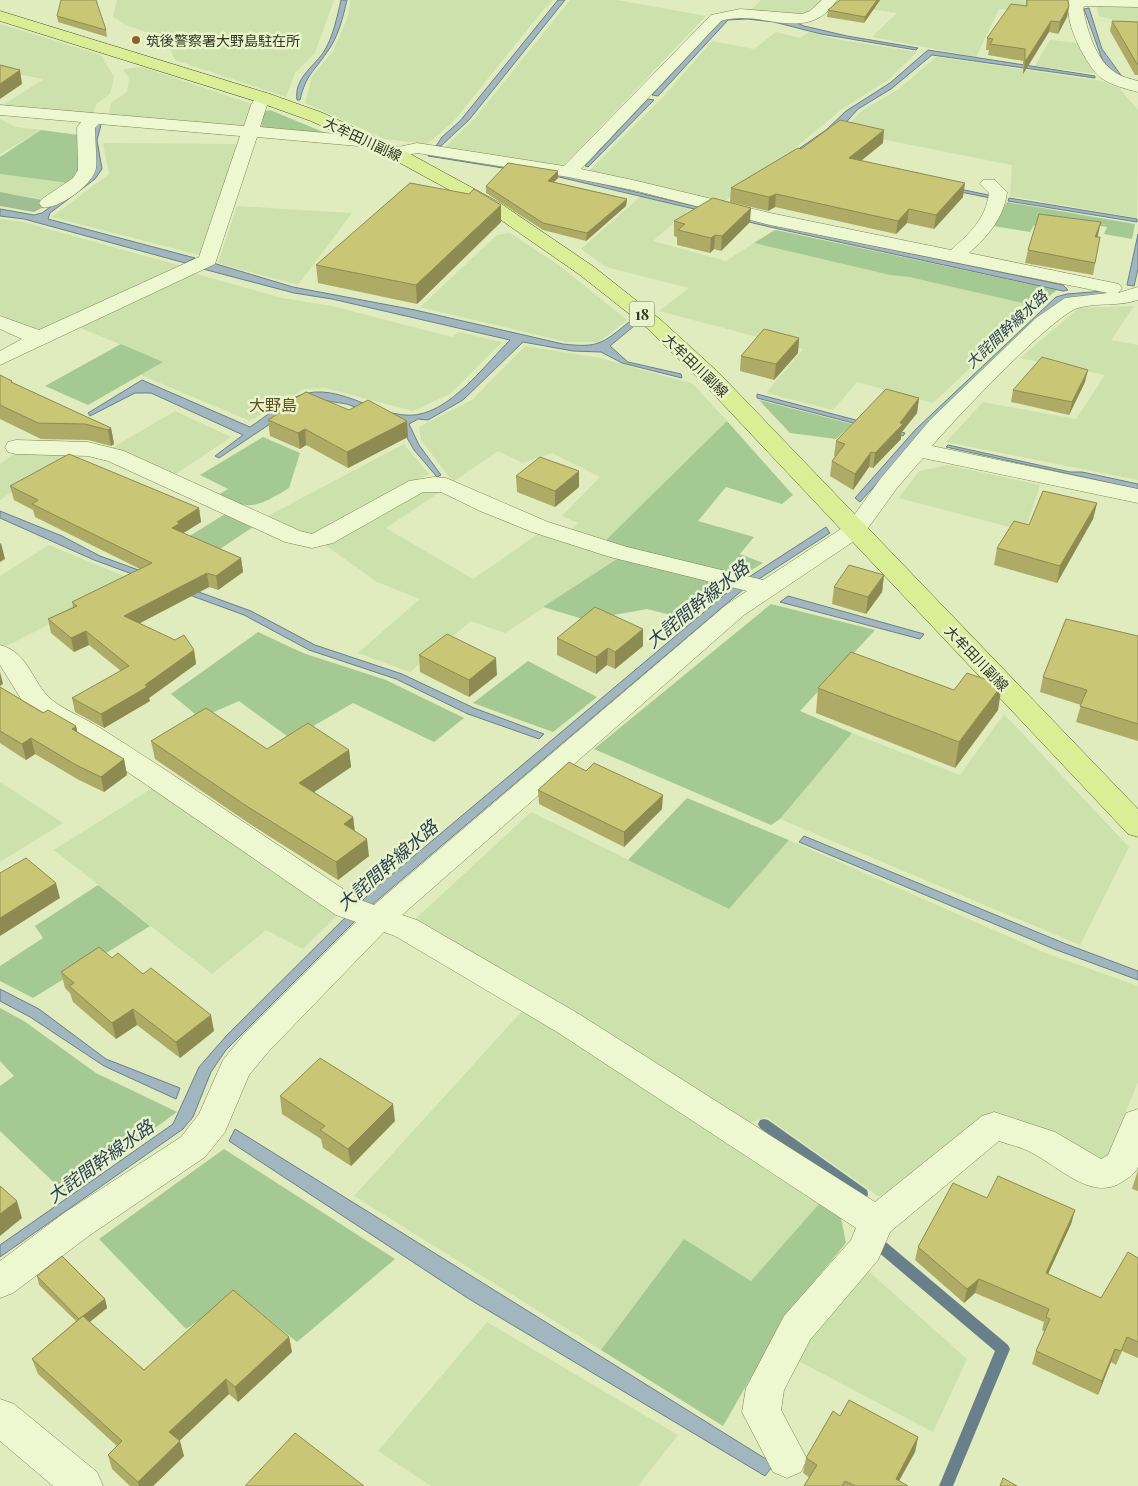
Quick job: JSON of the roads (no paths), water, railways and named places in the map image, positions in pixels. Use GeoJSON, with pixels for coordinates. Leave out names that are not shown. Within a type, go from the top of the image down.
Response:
{"type":"FeatureCollection","features":[{"type":"Feature","properties":{"kind":"main road","name":"大牟田川副線"},"geometry":{"type":"LineString","coordinates":[[0,16],[264,98],[317,117],[395,153],[494,207],[587,271],[654,324],[710,377],[1138,827]]}},
{"type":"Feature","properties":{"kind":"street"},"geometry":{"type":"LineString","coordinates":[[568,172],[716,18],[734,14],[803,19],[814,16],[830,0]]}},
{"type":"Feature","properties":{"kind":"street"},"geometry":{"type":"LineString","coordinates":[[1050,0],[1138,3]]}},
{"type":"Feature","properties":{"kind":"street"},"geometry":{"type":"LineString","coordinates":[[1082,1],[1075,7],[1076,18],[1088,49],[1105,74],[1138,87]]}},
{"type":"Feature","properties":{"kind":"street"},"geometry":{"type":"LineString","coordinates":[[0,359],[39,338],[208,260],[259,105],[264,98]]}},
{"type":"Feature","properties":{"kind":"street"},"geometry":{"type":"LineString","coordinates":[[0,110],[369,142]]}},
{"type":"Feature","properties":{"kind":"street"},"geometry":{"type":"LineString","coordinates":[[48,203],[79,182],[87,170],[86,127],[96,118]]}},
{"type":"Feature","properties":{"kind":"street"},"geometry":{"type":"LineString","coordinates":[[395,153],[418,148],[568,172],[632,185],[770,219],[1089,285],[1138,293]]}},
{"type":"Feature","properties":{"kind":"street"},"geometry":{"type":"LineString","coordinates":[[954,257],[983,230],[998,203],[998,192],[988,184]]}},
{"type":"Feature","properties":{"kind":"street"},"geometry":{"type":"LineString","coordinates":[[0,1282],[77,1224],[193,1147],[213,1122],[236,1069],[257,1042],[379,918],[735,610],[765,588],[855,530],[889,483],[919,450],[945,417],[1043,322],[1072,302],[1124,298],[1138,293]]}},
{"type":"Feature","properties":{"kind":"street"},"geometry":{"type":"LineString","coordinates":[[0,322],[39,338]]}},
{"type":"Feature","properties":{"kind":"street"},"geometry":{"type":"LineString","coordinates":[[5,448],[88,449],[116,456],[293,537],[312,540],[326,538],[417,486],[446,485],[488,506],[540,527],[619,552],[765,588]]}},
{"type":"Feature","properties":{"kind":"street"},"geometry":{"type":"LineString","coordinates":[[919,450],[1138,496]]}},
{"type":"Feature","properties":{"kind":"street"},"geometry":{"type":"LineString","coordinates":[[0,653],[16,664],[32,696],[48,710],[90,734],[347,907],[406,928],[568,1023],[876,1222]]}},
{"type":"Feature","properties":{"kind":"street"},"geometry":{"type":"LineString","coordinates":[[787,1458],[761,1412],[765,1388],[797,1328],[865,1249],[876,1222],[994,1126],[1043,1142],[1084,1169],[1105,1175],[1122,1164],[1138,1123]]}},
{"type":"Feature","properties":{"kind":"street"},"geometry":{"type":"LineString","coordinates":[[0,1417],[83,1486]]}},
{"type":"Feature","properties":{"kind":"water"},"geometry":{"type":"Polygon","coordinates":[[[341,0],[347,0],[337,34],[308,79],[300,100],[297,100],[298,86],[301,80],[323,53],[329,41],[341,0]]]}},
{"type":"Feature","properties":{"kind":"water"},"geometry":{"type":"Polygon","coordinates":[[[558,0],[565,0],[469,120],[441,146],[436,146],[442,137],[460,121],[558,0]]]}},
{"type":"Feature","properties":{"kind":"water"},"geometry":{"type":"Polygon","coordinates":[[[1089,8],[1102,49],[1123,78],[1117,78],[1102,59],[1084,9],[1089,8]]]}},
{"type":"Feature","properties":{"kind":"water"},"geometry":{"type":"Polygon","coordinates":[[[737,16],[795,22],[804,26],[847,36],[918,48],[916,50],[821,34],[774,22],[747,19],[728,20],[658,96],[652,95],[723,19],[737,16]]]}},
{"type":"Feature","properties":{"kind":"water"},"geometry":{"type":"Polygon","coordinates":[[[928,50],[1095,76],[1095,78],[932,55],[891,89],[858,109],[814,158],[988,195],[990,198],[839,167],[800,153],[800,148],[826,130],[846,111],[890,83],[928,50]]]}},
{"type":"Feature","properties":{"kind":"water"},"geometry":{"type":"Polygon","coordinates":[[[648,99],[654,100],[588,167],[585,166],[648,99]]]}},
{"type":"Feature","properties":{"kind":"water"},"geometry":{"type":"Polygon","coordinates":[[[97,121],[102,121],[97,140],[102,169],[95,179],[50,213],[48,219],[195,258],[185,263],[24,219],[0,216],[0,209],[34,215],[42,213],[89,179],[92,137],[97,121]]]}},
{"type":"Feature","properties":{"kind":"water"},"geometry":{"type":"Polygon","coordinates":[[[429,154],[577,178],[773,225],[1063,285],[1068,290],[1063,291],[770,227],[559,177],[428,156],[429,154]]]}},
{"type":"Feature","properties":{"kind":"water"},"geometry":{"type":"Polygon","coordinates":[[[1009,198],[1137,219],[1137,222],[1008,201],[1009,198]]]}},
{"type":"Feature","properties":{"kind":"water"},"geometry":{"type":"Polygon","coordinates":[[[1138,234],[1138,269],[1134,286],[1127,285],[1138,234]]]}},
{"type":"Feature","properties":{"kind":"water"},"geometry":{"type":"Polygon","coordinates":[[[213,263],[293,287],[415,310],[563,344],[592,345],[599,343],[629,322],[634,326],[610,346],[628,362],[681,374],[682,378],[622,363],[601,352],[573,351],[523,342],[463,400],[428,420],[418,419],[409,424],[419,445],[441,475],[437,477],[414,450],[399,424],[347,404],[321,400],[303,402],[219,458],[215,456],[243,435],[151,393],[135,393],[90,416],[88,413],[142,380],[250,427],[292,399],[314,392],[346,397],[393,413],[409,415],[424,413],[448,401],[459,392],[510,340],[332,299],[294,293],[203,269],[213,263]]]}},
{"type":"Feature","properties":{"kind":"water"},"geometry":{"type":"Polygon","coordinates":[[[1104,291],[1105,295],[1065,299],[924,432],[860,502],[855,498],[916,429],[1056,297],[1067,294],[1104,291]]]}},
{"type":"Feature","properties":{"kind":"water"},"geometry":{"type":"Polygon","coordinates":[[[757,394],[905,433],[903,436],[757,398],[757,394]]]}},
{"type":"Feature","properties":{"kind":"water"},"geometry":{"type":"Polygon","coordinates":[[[948,445],[1070,472],[1082,472],[1138,484],[1138,489],[946,447],[948,445]]]}},
{"type":"Feature","properties":{"kind":"water"},"geometry":{"type":"Polygon","coordinates":[[[0,511],[62,536],[100,556],[251,611],[315,645],[402,674],[474,708],[544,734],[539,739],[468,714],[396,679],[309,650],[244,615],[94,560],[0,518],[0,511]]]}},
{"type":"Feature","properties":{"kind":"water"},"geometry":{"type":"Polygon","coordinates":[[[826,527],[830,533],[745,588],[367,909],[226,1050],[211,1072],[193,1117],[183,1129],[0,1257],[0,1245],[173,1124],[199,1067],[227,1035],[370,893],[735,586],[826,527]]]}},
{"type":"Feature","properties":{"kind":"water"},"geometry":{"type":"Polygon","coordinates":[[[788,596],[924,634],[920,639],[780,602],[788,596]]]}},
{"type":"Feature","properties":{"kind":"water"},"geometry":{"type":"Polygon","coordinates":[[[804,836],[1066,944],[1138,971],[1138,980],[1054,949],[799,842],[804,836]]]}},
{"type":"Feature","properties":{"kind":"water"},"geometry":{"type":"Polygon","coordinates":[[[0,989],[39,1009],[106,1059],[180,1088],[176,1099],[104,1066],[30,1017],[0,1001],[0,989]]]}},
{"type":"Feature","properties":{"kind":"water"},"geometry":{"type":"Polygon","coordinates":[[[235,1129],[774,1464],[765,1476],[469,1299],[229,1141],[235,1129]]]}},
{"type":"Feature","properties":{"kind":"waterway"},"geometry":{"type":"LineString","coordinates":[[764,1124],[862,1194]]}},
{"type":"Feature","properties":{"kind":"waterway"},"geometry":{"type":"LineString","coordinates":[[882,1247],[1003,1349],[946,1486]]}},
{"type":"Feature","properties":{"kind":"place","name":"筑後警察署大野島駐在所"},"geometry":{"type":"Point","coordinates":[136,40]}},
{"type":"Feature","properties":{"kind":"district","name":"大野島"},"geometry":{"type":"Point","coordinates":[273,404]}},
{"type":"Feature","properties":{"kind":"water label","name":"大詫間幹線水路"},"geometry":{"type":"Point","coordinates":[1006,329]}},
{"type":"Feature","properties":{"kind":"water label","name":"大詫間幹線水路"},"geometry":{"type":"Point","coordinates":[697,604]}},
{"type":"Feature","properties":{"kind":"water label","name":"大詫間幹線水路"},"geometry":{"type":"Point","coordinates":[387,865]}},
{"type":"Feature","properties":{"kind":"water label","name":"大詫間幹線水路"},"geometry":{"type":"Point","coordinates":[100,1161]}}]}
